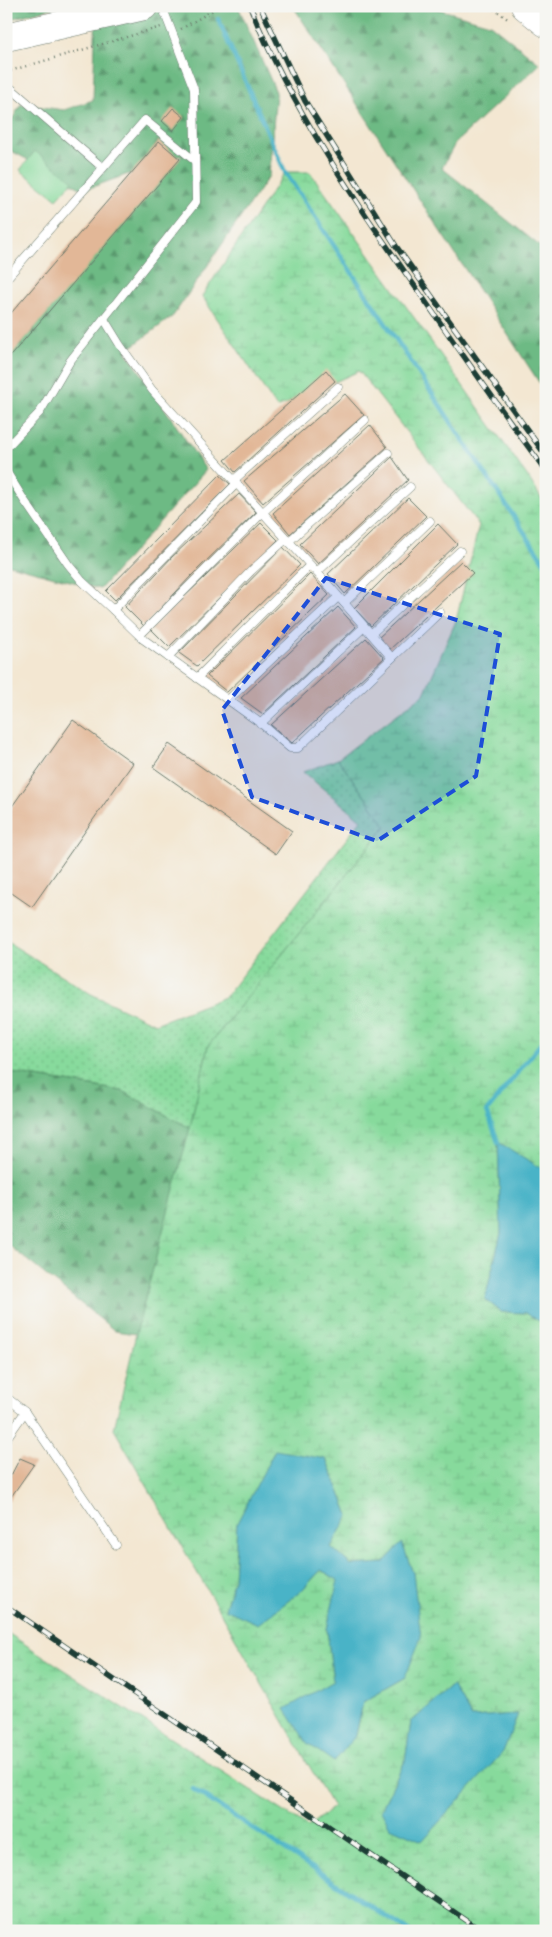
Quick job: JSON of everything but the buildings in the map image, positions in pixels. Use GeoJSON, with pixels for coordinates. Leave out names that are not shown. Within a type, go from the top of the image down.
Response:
{"type":"FeatureCollection","features":[{"type":"Feature","properties":{"kind":"highway"},"geometry":{"type":"LineString","coordinates":[[14,39],[144,6]]}},
{"type":"Feature","properties":{"kind":"highway"},"geometry":{"type":"LineString","coordinates":[[525,6],[546,23]]}},
{"type":"Feature","properties":{"kind":"lane"},"geometry":{"type":"LineString","coordinates":[[6,448],[40,412],[70,361],[196,202],[194,89],[162,6]]}},
{"type":"Feature","properties":{"kind":"lane"},"geometry":{"type":"LineString","coordinates":[[6,84],[103,168]]}},
{"type":"Feature","properties":{"kind":"lane"},"geometry":{"type":"LineString","coordinates":[[6,280],[146,120],[195,161]]}},
{"type":"Feature","properties":{"kind":"lane"},"geometry":{"type":"LineString","coordinates":[[104,319],[152,390],[317,572],[392,658]]}},
{"type":"Feature","properties":{"kind":"lane"},"geometry":{"type":"LineString","coordinates":[[112,610],[235,482],[338,387]]}},
{"type":"Feature","properties":{"kind":"lane"},"geometry":{"type":"LineString","coordinates":[[140,635],[262,513],[365,420]]}},
{"type":"Feature","properties":{"kind":"lane"},"geometry":{"type":"LineString","coordinates":[[168,657],[251,571],[388,453]]}},
{"type":"Feature","properties":{"kind":"lane"},"geometry":{"type":"LineString","coordinates":[[6,470],[24,500],[82,581],[140,635],[290,748],[298,748],[440,612]]}},
{"type":"Feature","properties":{"kind":"lane"},"geometry":{"type":"LineString","coordinates":[[317,572],[410,487]]}},
{"type":"Feature","properties":{"kind":"lane"},"geometry":{"type":"LineString","coordinates":[[344,603],[430,521]]}},
{"type":"Feature","properties":{"kind":"lane"},"geometry":{"type":"LineString","coordinates":[[371,634],[460,551]]}},
{"type":"Feature","properties":{"kind":"lane"},"geometry":{"type":"LineString","coordinates":[[197,678],[310,565]]}},
{"type":"Feature","properties":{"kind":"lane"},"geometry":{"type":"LineString","coordinates":[[228,700],[338,597]]}},
{"type":"Feature","properties":{"kind":"lane"},"geometry":{"type":"LineString","coordinates":[[260,724],[364,627]]}},
{"type":"Feature","properties":{"kind":"lane"},"geometry":{"type":"LineString","coordinates":[[6,1397],[25,1412],[116,1545]]}},
{"type":"Feature","properties":{"kind":"lane"},"geometry":{"type":"LineString","coordinates":[[6,1439],[25,1412]]}},
{"type":"Feature","properties":{"kind":"path"},"geometry":{"type":"LineString","coordinates":[[6,72],[160,27],[174,34],[220,6]]}},
{"type":"Feature","properties":{"kind":"highlighted area"},"geometry":{"type":"Polygon","coordinates":[[[326,578],[500,634],[476,776],[377,841],[252,797],[222,710],[326,578]]]}},
{"type":"Feature","properties":{"kind":"green space"},"geometry":{"type":"Polygon","coordinates":[[[6,6],[60,6],[6,20],[6,6]]]}},
{"type":"Feature","properties":{"kind":"green space"},"geometry":{"type":"Polygon","coordinates":[[[140,6],[238,6],[276,92],[269,176],[173,316],[126,351],[206,470],[100,589],[6,564],[6,357],[184,154],[84,190],[6,148],[6,130],[21,104],[64,110],[93,100],[96,10],[140,6]]]}},
{"type":"Feature","properties":{"kind":"green space"},"geometry":{"type":"Polygon","coordinates":[[[293,6],[428,6],[490,24],[540,64],[456,142],[442,168],[546,251],[546,393],[293,6]]]}},
{"type":"Feature","properties":{"kind":"green space"},"geometry":{"type":"Polygon","coordinates":[[[35,151],[73,181],[57,199],[20,170],[35,151]]]}},
{"type":"Feature","properties":{"kind":"green space"},"geometry":{"type":"Polygon","coordinates":[[[285,172],[310,172],[528,477],[546,506],[546,1171],[498,1143],[501,1233],[485,1299],[501,1312],[526,1313],[546,1325],[546,1931],[6,1931],[6,1632],[308,1827],[333,1807],[114,1429],[136,1334],[190,1128],[208,1046],[386,826],[338,759],[424,694],[456,621],[479,525],[359,371],[277,408],[202,296],[285,172]],[[326,1459],[237,1523],[234,1579],[225,1609],[300,1592],[321,1570],[339,1580],[327,1629],[333,1681],[356,1735],[363,1702],[405,1678],[413,1573],[402,1544],[383,1563],[351,1565],[330,1547],[349,1515],[326,1459]],[[453,1685],[411,1722],[405,1761],[381,1810],[518,1714],[471,1717],[453,1685]]]}},
{"type":"Feature","properties":{"kind":"green space"},"geometry":{"type":"Polygon","coordinates":[[[338,759],[386,826],[208,1046],[190,1128],[122,1091],[12,1073],[6,1081],[6,941],[91,994],[155,1024],[225,997],[361,820],[303,772],[338,759]]]}},
{"type":"Feature","properties":{"kind":"green space"},"geometry":{"type":"Polygon","coordinates":[[[12,1073],[122,1091],[190,1128],[136,1334],[115,1331],[6,1243],[6,1081],[12,1073]]]}},
{"type":"Feature","properties":{"kind":"water"},"geometry":{"type":"Polygon","coordinates":[[[498,1142],[546,1171],[546,1325],[526,1313],[501,1312],[485,1299],[501,1233],[498,1142]]]}},
{"type":"Feature","properties":{"kind":"water"},"geometry":{"type":"Polygon","coordinates":[[[275,1450],[326,1459],[349,1515],[331,1547],[351,1565],[383,1563],[402,1543],[413,1573],[421,1637],[405,1678],[363,1702],[356,1735],[334,1762],[307,1743],[285,1709],[333,1681],[327,1629],[338,1580],[321,1570],[300,1592],[258,1624],[225,1609],[234,1579],[237,1523],[275,1450]]]}},
{"type":"Feature","properties":{"kind":"water"},"geometry":{"type":"Polygon","coordinates":[[[453,1685],[471,1717],[518,1714],[503,1752],[422,1841],[390,1827],[381,1810],[405,1761],[411,1722],[453,1685]]]}},
{"type":"Feature","properties":{"kind":"waterway"},"geometry":{"type":"LineString","coordinates":[[218,19],[285,172],[546,565]]}},
{"type":"Feature","properties":{"kind":"waterway"},"geometry":{"type":"LineString","coordinates":[[498,1142],[487,1111],[546,1037]]}},
{"type":"Feature","properties":{"kind":"waterway"},"geometry":{"type":"LineString","coordinates":[[193,1789],[408,1931]]}},
{"type":"Feature","properties":{"kind":"railway"},"geometry":{"type":"LineString","coordinates":[[250,6],[285,82],[327,155],[397,261],[546,471]]}},
{"type":"Feature","properties":{"kind":"railway"},"geometry":{"type":"LineString","coordinates":[[260,6],[305,101],[396,246],[546,456]]}},
{"type":"Feature","properties":{"kind":"railway"},"geometry":{"type":"LineString","coordinates":[[6,1606],[482,1931]]}}]}
